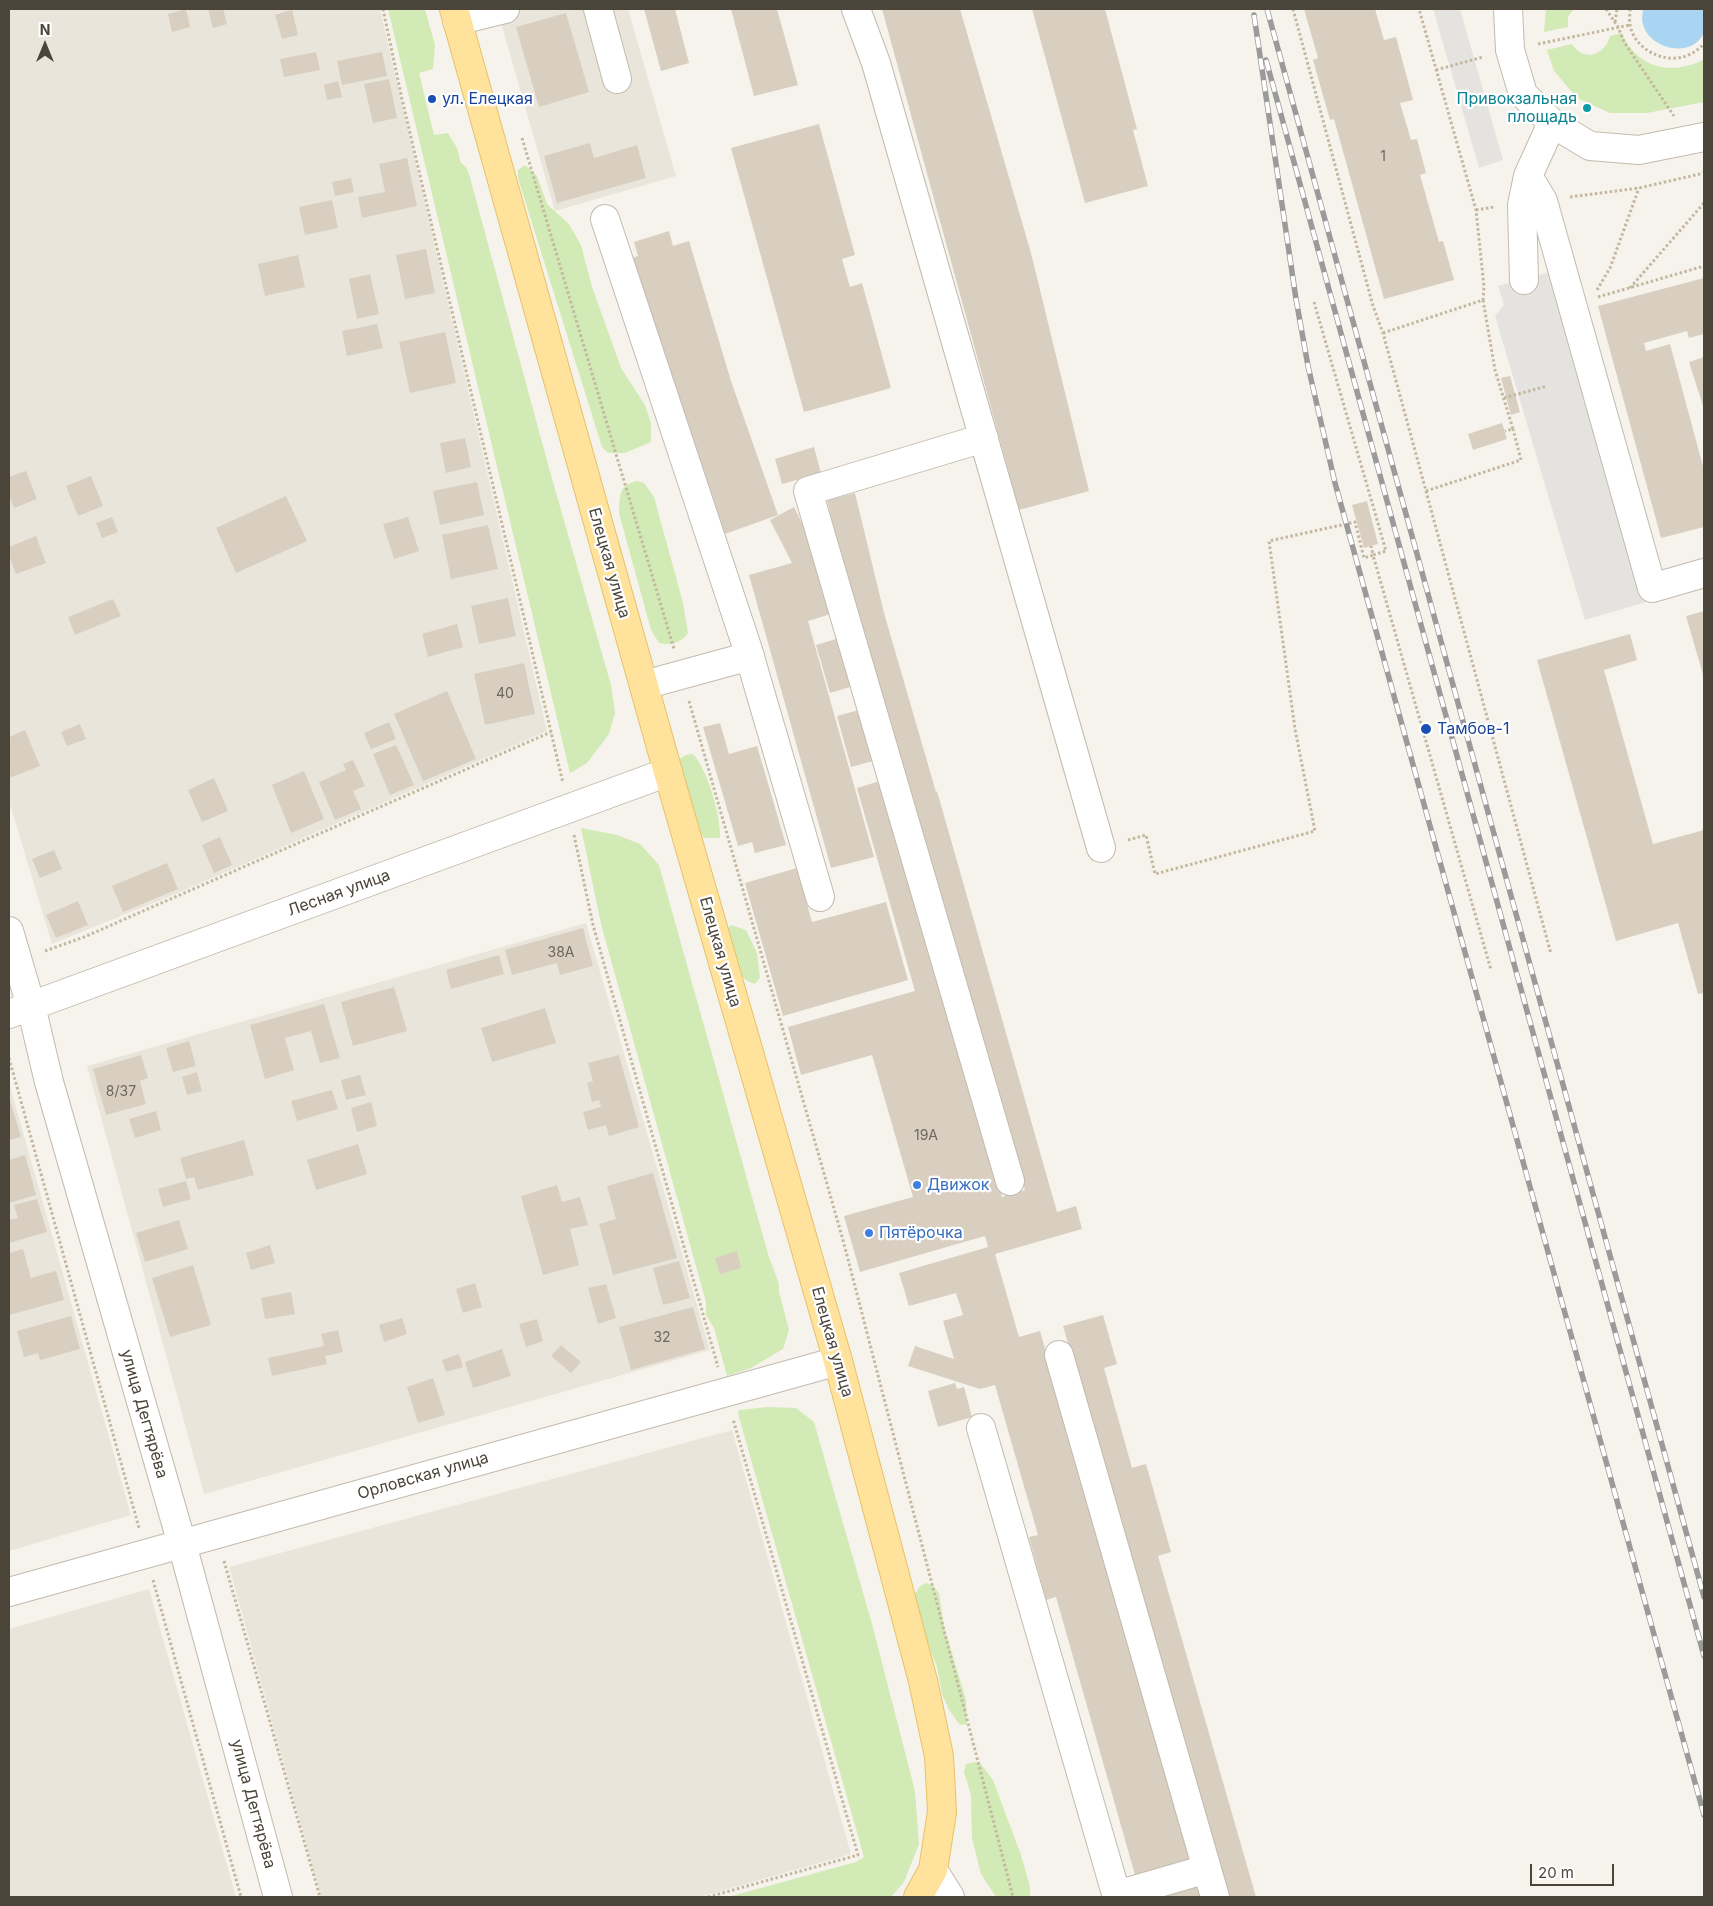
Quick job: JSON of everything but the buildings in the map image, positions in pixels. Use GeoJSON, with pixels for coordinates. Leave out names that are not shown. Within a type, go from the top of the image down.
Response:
{"type":"FeatureCollection","features":[{"type":"Feature","properties":{"kind":"main road","name":"Елецкая улица"},"geometry":{"type":"LineString","coordinates":[[456,15],[668,772],[838,1361],[923,1681],[938,1756],[942,1812],[933,1870]]}},
{"type":"Feature","properties":{"kind":"main road"},"geometry":{"type":"LineString","coordinates":[[918,1897],[933,1870]]}},
{"type":"Feature","properties":{"kind":"street"},"geometry":{"type":"LineString","coordinates":[[456,15],[504,9]]}},
{"type":"Feature","properties":{"kind":"street"},"geometry":{"type":"LineString","coordinates":[[598,9],[617,79]]}},
{"type":"Feature","properties":{"kind":"street"},"geometry":{"type":"LineString","coordinates":[[856,9],[876,63],[1101,848]]}},
{"type":"Feature","properties":{"kind":"street"},"geometry":{"type":"LineString","coordinates":[[1508,9],[1510,50],[1523,94],[1552,123],[1590,146],[1639,150],[1697,138]]}},
{"type":"Feature","properties":{"kind":"street"},"geometry":{"type":"LineString","coordinates":[[1552,123],[1528,176],[1532,203],[1652,588],[1704,573]]}},
{"type":"Feature","properties":{"kind":"street"},"geometry":{"type":"LineString","coordinates":[[1524,280],[1532,203]]}},
{"type":"Feature","properties":{"kind":"street"},"geometry":{"type":"LineString","coordinates":[[605,219],[750,656],[820,897]]}},
{"type":"Feature","properties":{"kind":"street"},"geometry":{"type":"LineString","coordinates":[[984,438],[808,490],[1010,1181]]}},
{"type":"Feature","properties":{"kind":"street"},"geometry":{"type":"LineString","coordinates":[[644,685],[750,656]]}},
{"type":"Feature","properties":{"kind":"street","name":"Лесная улица"},"geometry":{"type":"LineString","coordinates":[[20,1010],[668,772]]}},
{"type":"Feature","properties":{"kind":"street","name":"улица Дегтярёва"},"geometry":{"type":"LineString","coordinates":[[9,931],[18,961],[20,1010],[49,1082],[182,1544],[278,1897]]}},
{"type":"Feature","properties":{"kind":"street"},"geometry":{"type":"LineString","coordinates":[[1059,1356],[1215,1897]]}},
{"type":"Feature","properties":{"kind":"street","name":"Орловская улица"},"geometry":{"type":"LineString","coordinates":[[9,1592],[838,1361]]}},
{"type":"Feature","properties":{"kind":"street"},"geometry":{"type":"LineString","coordinates":[[981,1428],[1117,1896],[1207,1869]]}},
{"type":"Feature","properties":{"kind":"street"},"geometry":{"type":"LineString","coordinates":[[933,1870],[950,1897]]}},
{"type":"Feature","properties":{"kind":"path"},"geometry":{"type":"LineString","coordinates":[[383,9],[402,99],[569,809],[593,925],[858,1855],[708,1897]]}},
{"type":"Feature","properties":{"kind":"path"},"geometry":{"type":"LineString","coordinates":[[1292,9],[1373,306],[1383,333],[1552,954]]}},
{"type":"Feature","properties":{"kind":"path"},"geometry":{"type":"LineString","coordinates":[[1419,9],[1476,210],[1484,300],[1495,370],[1505,397],[1521,460],[1426,491]]}},
{"type":"Feature","properties":{"kind":"path"},"geometry":{"type":"LineString","coordinates":[[1606,9],[1615,22],[1624,42],[1697,138]]}},
{"type":"Feature","properties":{"kind":"path"},"geometry":{"type":"LineString","coordinates":[[1615,22],[1617,9]]}},
{"type":"Feature","properties":{"kind":"path"},"geometry":{"type":"LineString","coordinates":[[1630,9],[1630,25],[1636,40],[1648,51],[1662,57],[1678,58],[1694,53],[1704,44]]}},
{"type":"Feature","properties":{"kind":"path"},"geometry":{"type":"LineString","coordinates":[[519,129],[682,675],[843,1240],[1013,1897]]}},
{"type":"Feature","properties":{"kind":"path"},"geometry":{"type":"LineString","coordinates":[[1476,210],[1639,188],[1704,173]]}},
{"type":"Feature","properties":{"kind":"path"},"geometry":{"type":"LineString","coordinates":[[1630,288],[1704,203]]}},
{"type":"Feature","properties":{"kind":"path"},"geometry":{"type":"LineString","coordinates":[[1590,300],[1704,266]]}},
{"type":"Feature","properties":{"kind":"path"},"geometry":{"type":"LineString","coordinates":[[1383,333],[1484,300]]}},
{"type":"Feature","properties":{"kind":"path"},"geometry":{"type":"LineString","coordinates":[[1101,848],[1146,835],[1156,874],[1315,831],[1295,729],[1269,541],[1355,522],[1364,558],[1386,551],[1314,302]]}},
{"type":"Feature","properties":{"kind":"path"},"geometry":{"type":"LineString","coordinates":[[1505,397],[1547,386]]}},
{"type":"Feature","properties":{"kind":"path"},"geometry":{"type":"LineString","coordinates":[[1505,431],[1513,429]]}},
{"type":"Feature","properties":{"kind":"path"},"geometry":{"type":"LineString","coordinates":[[1371,546],[1491,970]]}},
{"type":"Feature","properties":{"kind":"path"},"geometry":{"type":"LineString","coordinates":[[18,961],[84,937],[551,732]]}},
{"type":"Feature","properties":{"kind":"path"},"geometry":{"type":"LineString","coordinates":[[9,1058],[241,1897]]}},
{"type":"Feature","properties":{"kind":"path"},"geometry":{"type":"LineString","coordinates":[[216,1534],[320,1897]]}},
{"type":"Feature","properties":{"kind":"shaded area"},"geometry":{"type":"Polygon","coordinates":[[[9,9],[380,9],[547,731],[180,892],[52,944],[9,801],[9,9]]]}},
{"type":"Feature","properties":{"kind":"shaded area"},"geometry":{"type":"Polygon","coordinates":[[[497,9],[628,9],[676,176],[555,211],[497,9]]]}},
{"type":"Feature","properties":{"kind":"shaded area"},"geometry":{"type":"Polygon","coordinates":[[[1433,9],[1460,9],[1503,160],[1479,168],[1433,9]]]}},
{"type":"Feature","properties":{"kind":"shaded area"},"geometry":{"type":"Polygon","coordinates":[[[1561,269],[1666,596],[1585,620],[1495,316],[1504,305],[1498,286],[1561,269]]]}},
{"type":"Feature","properties":{"kind":"shaded area"},"geometry":{"type":"Polygon","coordinates":[[[586,923],[710,1350],[204,1494],[87,1066],[586,923]]]}},
{"type":"Feature","properties":{"kind":"shaded area"},"geometry":{"type":"Polygon","coordinates":[[[9,1086],[131,1515],[9,1551],[9,1086]]]}},
{"type":"Feature","properties":{"kind":"shaded area"},"geometry":{"type":"Polygon","coordinates":[[[732,1430],[851,1854],[700,1897],[321,1897],[229,1567],[732,1430]]]}},
{"type":"Feature","properties":{"kind":"shaded area"},"geometry":{"type":"Polygon","coordinates":[[[149,1589],[236,1897],[9,1897],[9,1629],[149,1589]]]}},
{"type":"Feature","properties":{"kind":"green space"},"geometry":{"type":"Polygon","coordinates":[[[388,9],[425,9],[435,45],[433,69],[419,73],[434,135],[448,133],[457,148],[461,163],[466,167],[469,174],[549,468],[611,685],[615,713],[609,734],[587,763],[570,773],[388,9]]]}},
{"type":"Feature","properties":{"kind":"green space"},"geometry":{"type":"Polygon","coordinates":[[[1546,9],[1574,9],[1568,17],[1568,27],[1544,32],[1546,9]]]}},
{"type":"Feature","properties":{"kind":"green space"},"geometry":{"type":"Polygon","coordinates":[[[1622,33],[1633,51],[1656,66],[1676,68],[1700,62],[1704,59],[1704,102],[1647,113],[1610,113],[1577,98],[1554,71],[1547,50],[1572,44],[1582,53],[1593,54],[1604,48],[1610,36],[1622,33]]]}},
{"type":"Feature","properties":{"kind":"green space"},"geometry":{"type":"Polygon","coordinates":[[[525,165],[537,176],[547,204],[569,224],[581,245],[592,287],[621,368],[645,405],[651,423],[651,442],[625,453],[608,453],[602,447],[518,178],[518,170],[525,165]]]}},
{"type":"Feature","properties":{"kind":"green space"},"geometry":{"type":"Polygon","coordinates":[[[637,481],[644,483],[654,497],[683,603],[688,633],[679,641],[671,644],[659,643],[651,630],[619,513],[620,496],[623,488],[637,481]]]}},
{"type":"Feature","properties":{"kind":"green space"},"geometry":{"type":"Polygon","coordinates":[[[693,754],[704,771],[716,806],[720,838],[704,838],[691,816],[678,760],[686,755],[693,754]]]}},
{"type":"Feature","properties":{"kind":"green space"},"geometry":{"type":"Polygon","coordinates":[[[581,828],[617,835],[640,844],[659,865],[768,1254],[779,1284],[779,1292],[789,1330],[783,1349],[751,1368],[727,1376],[714,1328],[706,1315],[706,1302],[601,924],[581,828]]]}},
{"type":"Feature","properties":{"kind":"green space"},"geometry":{"type":"Polygon","coordinates":[[[731,925],[746,930],[757,953],[760,978],[755,984],[747,981],[737,970],[725,931],[731,925]]]}},
{"type":"Feature","properties":{"kind":"green space"},"geometry":{"type":"Polygon","coordinates":[[[768,1407],[796,1408],[814,1422],[872,1624],[915,1791],[919,1844],[904,1882],[891,1897],[728,1897],[856,1862],[864,1857],[738,1414],[739,1410],[768,1407]]]}},
{"type":"Feature","properties":{"kind":"green space"},"geometry":{"type":"Polygon","coordinates":[[[927,1583],[939,1593],[944,1627],[966,1700],[967,1724],[960,1725],[949,1710],[942,1694],[937,1667],[915,1610],[915,1594],[920,1586],[927,1583]]]}},
{"type":"Feature","properties":{"kind":"green space"},"geometry":{"type":"Polygon","coordinates":[[[974,1762],[981,1764],[993,1780],[1021,1855],[1030,1887],[1030,1897],[996,1897],[981,1874],[972,1838],[971,1795],[964,1772],[966,1764],[974,1762]]]}},
{"type":"Feature","properties":{"kind":"water"},"geometry":{"type":"Polygon","coordinates":[[[1643,9],[1704,9],[1704,32],[1699,40],[1691,46],[1672,48],[1662,45],[1647,33],[1642,22],[1643,9]]]}},
{"type":"Feature","properties":{"kind":"railway"},"geometry":{"type":"LineString","coordinates":[[1267,9],[1704,1597]]}},
{"type":"Feature","properties":{"kind":"railway"},"geometry":{"type":"LineString","coordinates":[[1254,15],[1296,299],[1308,366],[1335,483],[1704,1815]]}},
{"type":"Feature","properties":{"kind":"railway"},"geometry":{"type":"LineString","coordinates":[[1266,60],[1704,1656]]}},
{"type":"Feature","properties":{"kind":"place","name":"ул. Елецкая"},"geometry":{"type":"Point","coordinates":[432,99]}},
{"type":"Feature","properties":{"kind":"place","name":"Привокзальная площадь"},"geometry":{"type":"Point","coordinates":[1587,108]}},
{"type":"Feature","properties":{"kind":"place","name":"Тамбов-1"},"geometry":{"type":"Point","coordinates":[1426,729]}},
{"type":"Feature","properties":{"kind":"place","name":"Движок"},"geometry":{"type":"Point","coordinates":[917,1185]}},
{"type":"Feature","properties":{"kind":"place","name":"Пятёрочка"},"geometry":{"type":"Point","coordinates":[869,1233]}}]}
